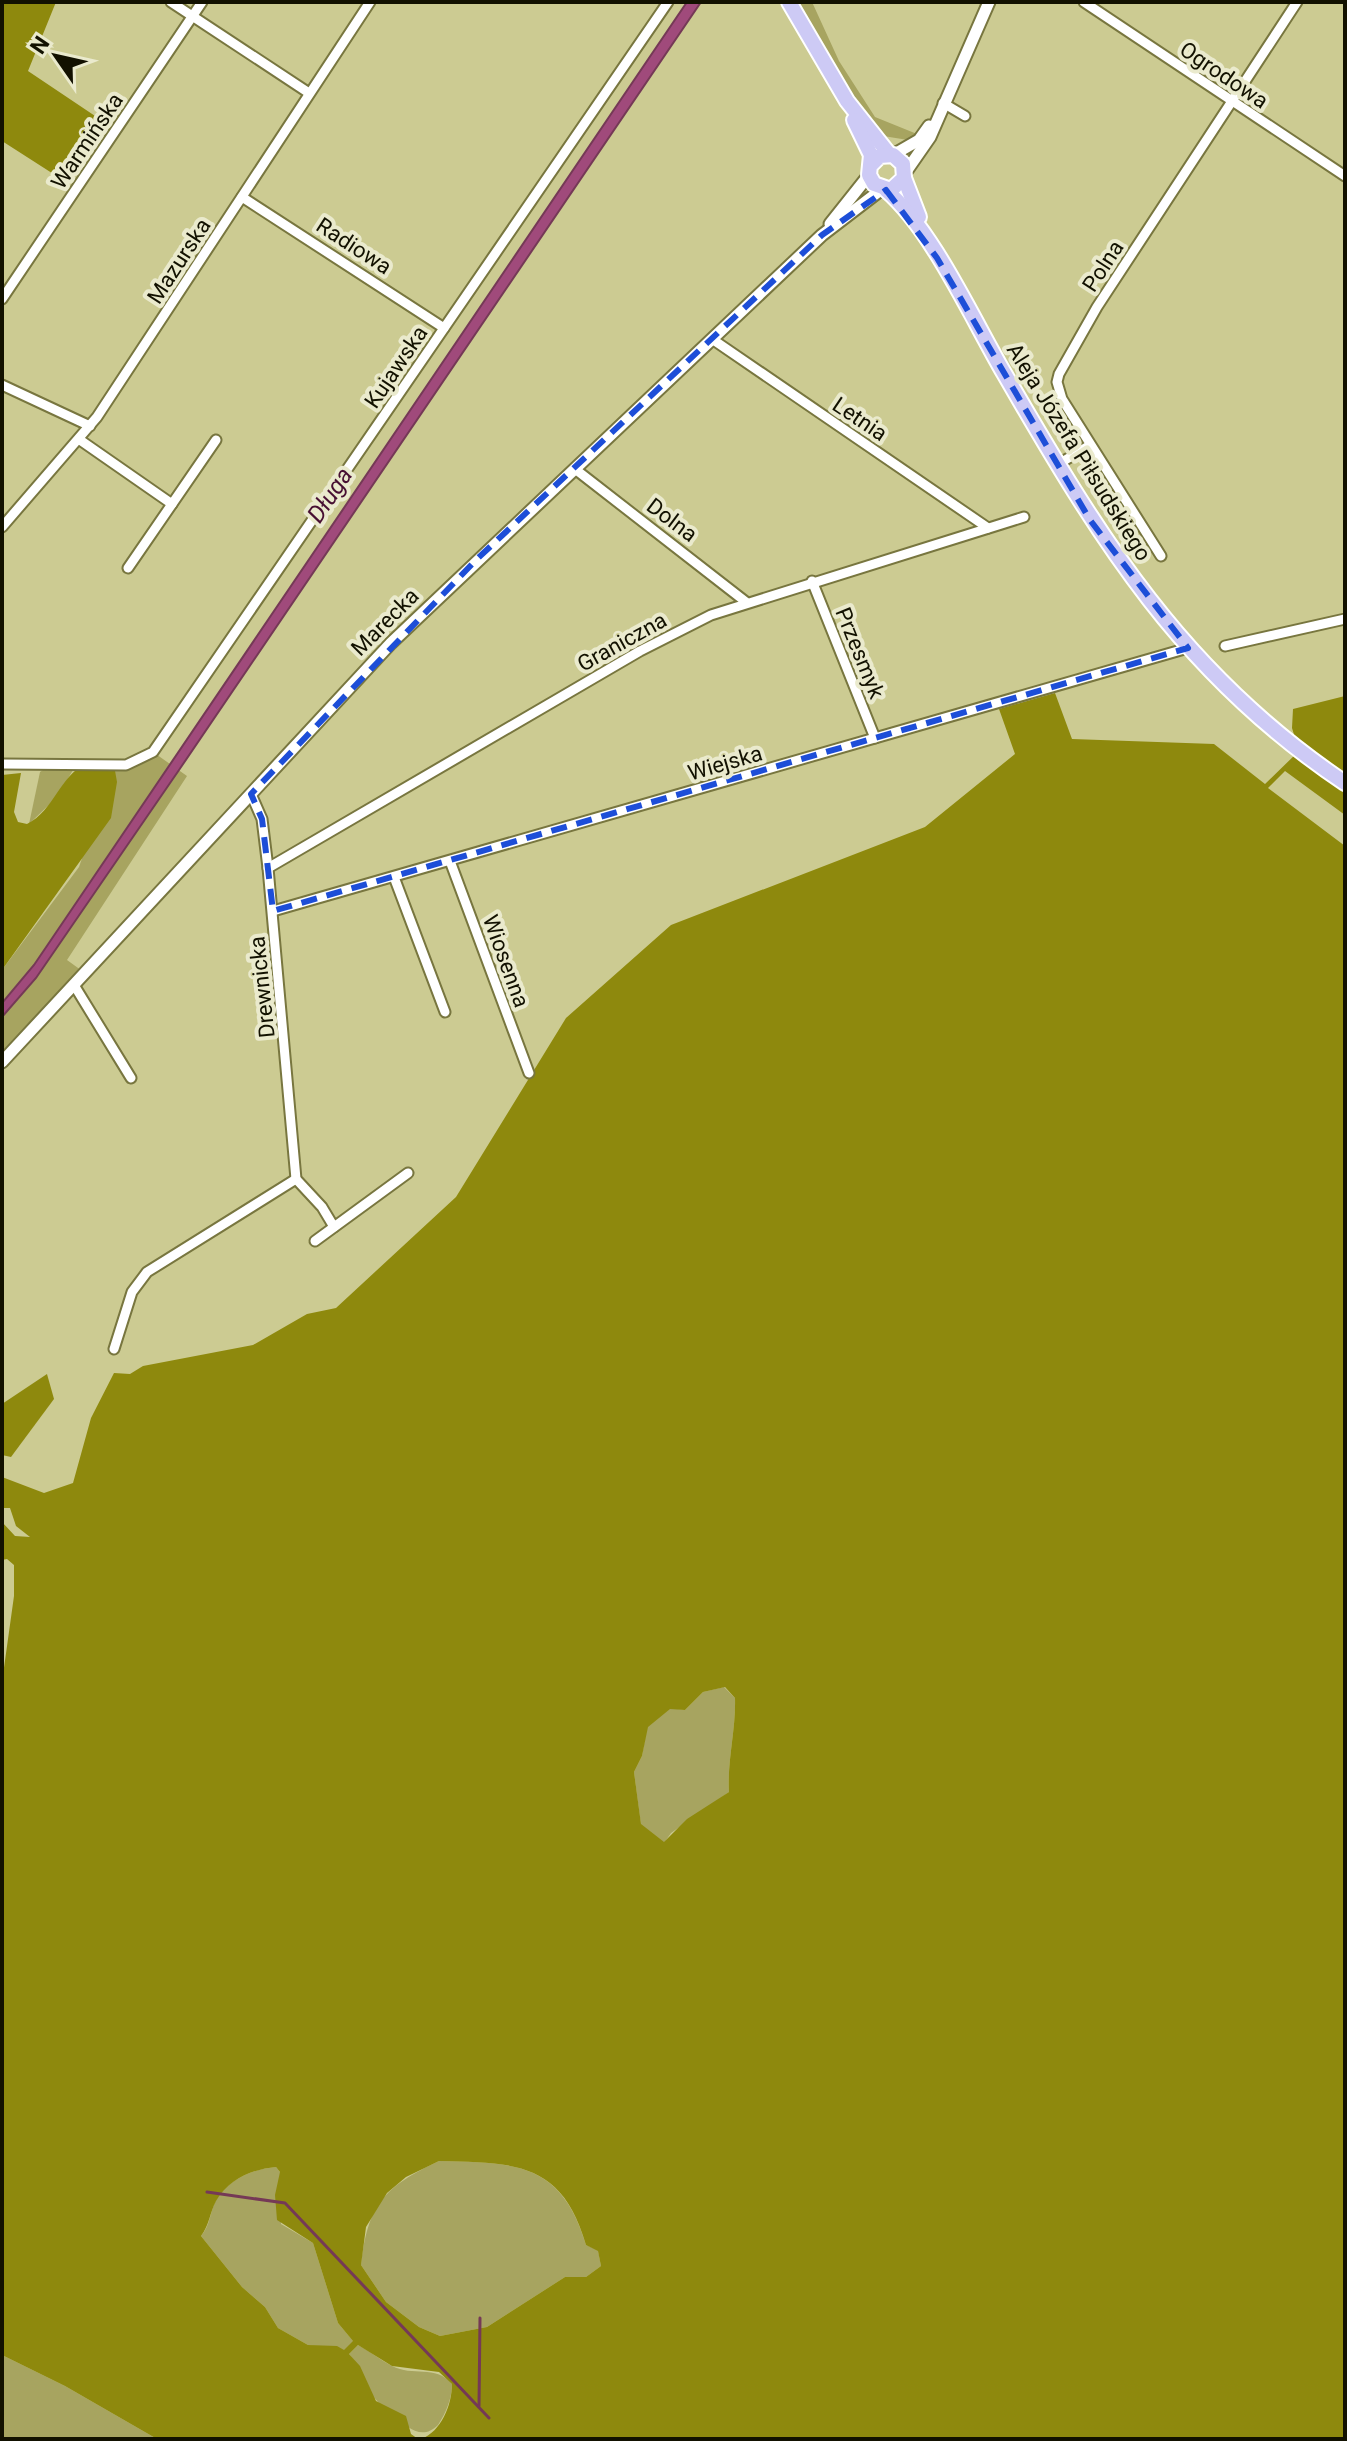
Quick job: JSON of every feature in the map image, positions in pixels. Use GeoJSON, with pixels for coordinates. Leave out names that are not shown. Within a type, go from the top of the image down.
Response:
{"type":"FeatureCollection","features":[{"type":"Feature","properties":{"kind":"main road"},"geometry":{"type":"LineString","coordinates":[[789,2],[847,101],[871,155],[870,170],[884,190],[899,186],[905,176],[903,164],[891,155],[847,101]]}},
{"type":"Feature","properties":{"kind":"main road"},"geometry":{"type":"LineString","coordinates":[[870,170],[876,158],[891,155]]}},
{"type":"Feature","properties":{"kind":"main road","name":"Aleja Józefa Piłsudskiego"},"geometry":{"type":"LineString","coordinates":[[905,176],[908,194],[937,258]]}},
{"type":"Feature","properties":{"kind":"main road","name":"Aleja Józefa Piłsudskiego"},"geometry":{"type":"LineString","coordinates":[[884,190],[899,200],[937,258],[1057,465],[1126,573],[1188,648],[1240,701],[1345,783]]}},
{"type":"Feature","properties":{"kind":"street"},"geometry":{"type":"LineString","coordinates":[[171,2],[309,93]]}},
{"type":"Feature","properties":{"kind":"street","name":"Warmińska"},"geometry":{"type":"LineString","coordinates":[[2,299],[202,2]]}},
{"type":"Feature","properties":{"kind":"street","name":"Mazurska"},"geometry":{"type":"LineString","coordinates":[[2,527],[90,426],[370,2]]}},
{"type":"Feature","properties":{"kind":"street","name":"Kujawska"},"geometry":{"type":"LineString","coordinates":[[2,764],[126,765],[153,752],[668,2]]}},
{"type":"Feature","properties":{"kind":"street"},"geometry":{"type":"LineString","coordinates":[[905,176],[930,137],[989,2]]}},
{"type":"Feature","properties":{"kind":"street","name":"Ogrodowa"},"geometry":{"type":"LineString","coordinates":[[1084,2],[1345,176]]}},
{"type":"Feature","properties":{"kind":"street","name":"Polna"},"geometry":{"type":"LineString","coordinates":[[1161,556],[1062,399],[1057,382],[1095,310],[1297,2]]}},
{"type":"Feature","properties":{"kind":"street"},"geometry":{"type":"LineString","coordinates":[[941,108],[965,116]]}},
{"type":"Feature","properties":{"kind":"street"},"geometry":{"type":"LineString","coordinates":[[891,155],[919,140],[941,108]]}},
{"type":"Feature","properties":{"kind":"street","name":"Marecka"},"geometry":{"type":"LineString","coordinates":[[822,235],[870,170]]}},
{"type":"Feature","properties":{"kind":"street","name":"Marecka"},"geometry":{"type":"LineString","coordinates":[[2,1062],[391,643],[822,235],[884,190]]}},
{"type":"Feature","properties":{"kind":"street","name":"Radiowa"},"geometry":{"type":"LineString","coordinates":[[242,197],[444,328]]}},
{"type":"Feature","properties":{"kind":"street","name":"Letnia"},"geometry":{"type":"LineString","coordinates":[[712,339],[988,528]]}},
{"type":"Feature","properties":{"kind":"street"},"geometry":{"type":"LineString","coordinates":[[2,385],[90,426]]}},
{"type":"Feature","properties":{"kind":"street"},"geometry":{"type":"LineString","coordinates":[[80,440],[172,504]]}},
{"type":"Feature","properties":{"kind":"street"},"geometry":{"type":"LineString","coordinates":[[128,568],[216,440]]}},
{"type":"Feature","properties":{"kind":"street"},"geometry":{"type":"LineString","coordinates":[[1057,465],[1090,445]]}},
{"type":"Feature","properties":{"kind":"street","name":"Dolna"},"geometry":{"type":"LineString","coordinates":[[575,469],[746,602]]}},
{"type":"Feature","properties":{"kind":"street","name":"Graniczna"},"geometry":{"type":"LineString","coordinates":[[268,868],[400,788],[640,651],[746,602],[1024,517]]}},
{"type":"Feature","properties":{"kind":"street","name":"Przesmyk"},"geometry":{"type":"LineString","coordinates":[[812,581],[875,738]]}},
{"type":"Feature","properties":{"kind":"street"},"geometry":{"type":"LineString","coordinates":[[1225,646],[1345,619]]}},
{"type":"Feature","properties":{"kind":"street","name":"Wiejska"},"geometry":{"type":"LineString","coordinates":[[273,911],[1188,648]]}},
{"type":"Feature","properties":{"kind":"street","name":"Drewnicka"},"geometry":{"type":"LineString","coordinates":[[251,794],[262,819],[268,868],[296,1179]]}},
{"type":"Feature","properties":{"kind":"street","name":"Wiosenna"},"geometry":{"type":"LineString","coordinates":[[450,861],[529,1073]]}},
{"type":"Feature","properties":{"kind":"street"},"geometry":{"type":"LineString","coordinates":[[394,877],[445,1012]]}},
{"type":"Feature","properties":{"kind":"street"},"geometry":{"type":"LineString","coordinates":[[74,985],[131,1078]]}},
{"type":"Feature","properties":{"kind":"street"},"geometry":{"type":"LineString","coordinates":[[315,1241],[408,1173]]}},
{"type":"Feature","properties":{"kind":"street"},"geometry":{"type":"LineString","coordinates":[[114,1349],[132,1292],[147,1272],[296,1179],[322,1207],[334,1227]]}},
{"type":"Feature","properties":{"kind":"highlighted area"},"geometry":{"type":"Polygon","coordinates":[[[886,190],[937,258],[1090,520],[1188,648],[273,911],[262,819],[251,794],[476,560],[822,235],[886,190]]]}},
{"type":"Feature","properties":{"kind":"shaded area"},"geometry":{"type":"Polygon","coordinates":[[[2,2],[56,2],[28,71],[107,124],[69,184],[2,141],[2,2]]]}},
{"type":"Feature","properties":{"kind":"shaded area"},"geometry":{"type":"Polygon","coordinates":[[[687,2],[701,2],[36,978],[2,1017],[2,1003],[34,965],[687,2]]]}},
{"type":"Feature","properties":{"kind":"shaded area"},"geometry":{"type":"Polygon","coordinates":[[[797,2],[812,2],[839,61],[875,117],[917,134],[908,140],[877,135],[797,2]]]}},
{"type":"Feature","properties":{"kind":"shaded area"},"geometry":{"type":"Polygon","coordinates":[[[1055,693],[1072,739],[1214,744],[1265,784],[1299,751],[1292,728],[1293,709],[1345,696],[1345,815],[1285,771],[1268,788],[1345,846],[1345,2439],[421,2439],[434,2430],[444,2417],[452,2384],[439,2372],[392,2366],[358,2345],[349,2354],[360,2366],[376,2401],[406,2416],[411,2434],[418,2439],[157,2439],[65,2386],[2,2355],[2,1682],[14,1596],[14,1565],[7,1559],[2,1560],[2,1522],[15,1536],[30,1537],[16,1526],[10,1508],[2,1508],[2,1477],[44,1493],[73,1483],[91,1418],[114,1373],[130,1374],[143,1366],[253,1345],[307,1314],[336,1308],[456,1197],[566,1018],[671,925],[925,827],[1015,754],[999,709],[1055,693]],[[725,1687],[703,1692],[685,1710],[670,1709],[648,1727],[642,1756],[634,1772],[641,1824],[664,1842],[687,1819],[729,1792],[735,1698],[725,1687]],[[439,2161],[406,2177],[387,2193],[366,2227],[361,2265],[386,2302],[419,2327],[440,2336],[487,2327],[565,2277],[586,2277],[601,2266],[598,2251],[586,2245],[576,2217],[563,2197],[549,2182],[532,2172],[490,2163],[439,2161]],[[276,2167],[242,2176],[221,2193],[201,2236],[242,2287],[265,2307],[278,2328],[308,2345],[337,2346],[344,2350],[353,2341],[338,2323],[313,2243],[277,2220],[275,2195],[280,2172],[276,2167]]]}},
{"type":"Feature","properties":{"kind":"shaded area"},"geometry":{"type":"Polygon","coordinates":[[[153,752],[187,776],[67,960],[85,973],[2,1062],[2,970],[79,867],[114,765],[153,752]]]}},
{"type":"Feature","properties":{"kind":"shaded area"},"geometry":{"type":"Polygon","coordinates":[[[86,764],[114,765],[117,782],[111,818],[2,970],[2,775],[21,773],[14,812],[18,822],[27,824],[44,811],[70,776],[86,764]]]}},
{"type":"Feature","properties":{"kind":"shaded area"},"geometry":{"type":"Polygon","coordinates":[[[49,766],[73,770],[57,797],[29,824],[40,772],[49,766]]]}},
{"type":"Feature","properties":{"kind":"shaded area"},"geometry":{"type":"Polygon","coordinates":[[[47,1374],[54,1399],[11,1457],[2,1455],[2,1404],[47,1374]]]}},
{"type":"Feature","properties":{"kind":"shaded area"},"geometry":{"type":"Polygon","coordinates":[[[724,1687],[735,1698],[729,1792],[671,1833],[664,1843],[641,1825],[634,1772],[642,1756],[647,1727],[670,1708],[685,1710],[703,1692],[724,1687]]]}},
{"type":"Feature","properties":{"kind":"shaded area"},"geometry":{"type":"Polygon","coordinates":[[[439,2161],[512,2166],[548,2182],[576,2217],[586,2245],[598,2250],[601,2266],[586,2277],[565,2277],[487,2327],[440,2336],[419,2327],[386,2302],[361,2265],[368,2227],[382,2200],[405,2180],[439,2161]]]}},
{"type":"Feature","properties":{"kind":"shaded area"},"geometry":{"type":"Polygon","coordinates":[[[276,2167],[280,2172],[281,2224],[313,2243],[338,2323],[354,2342],[345,2351],[308,2345],[278,2328],[265,2307],[242,2287],[201,2236],[216,2200],[228,2186],[250,2173],[276,2167]]]}},
{"type":"Feature","properties":{"kind":"shaded area"},"geometry":{"type":"Polygon","coordinates":[[[358,2345],[392,2366],[438,2374],[452,2384],[448,2405],[438,2425],[426,2432],[415,2431],[380,2404],[349,2354],[358,2345]]]}},
{"type":"Feature","properties":{"kind":"shaded area"},"geometry":{"type":"Polygon","coordinates":[[[2,2355],[65,2386],[157,2439],[2,2439],[2,2355]]]}},
{"type":"Feature","properties":{"kind":"waterway"},"geometry":{"type":"LineString","coordinates":[[207,2192],[285,2203],[489,2418]]}},
{"type":"Feature","properties":{"kind":"waterway"},"geometry":{"type":"LineString","coordinates":[[479,2406],[480,2318]]}},
{"type":"Feature","properties":{"kind":"water label","name":"Długa"},"geometry":{"type":"Point","coordinates":[330,495]}}]}
